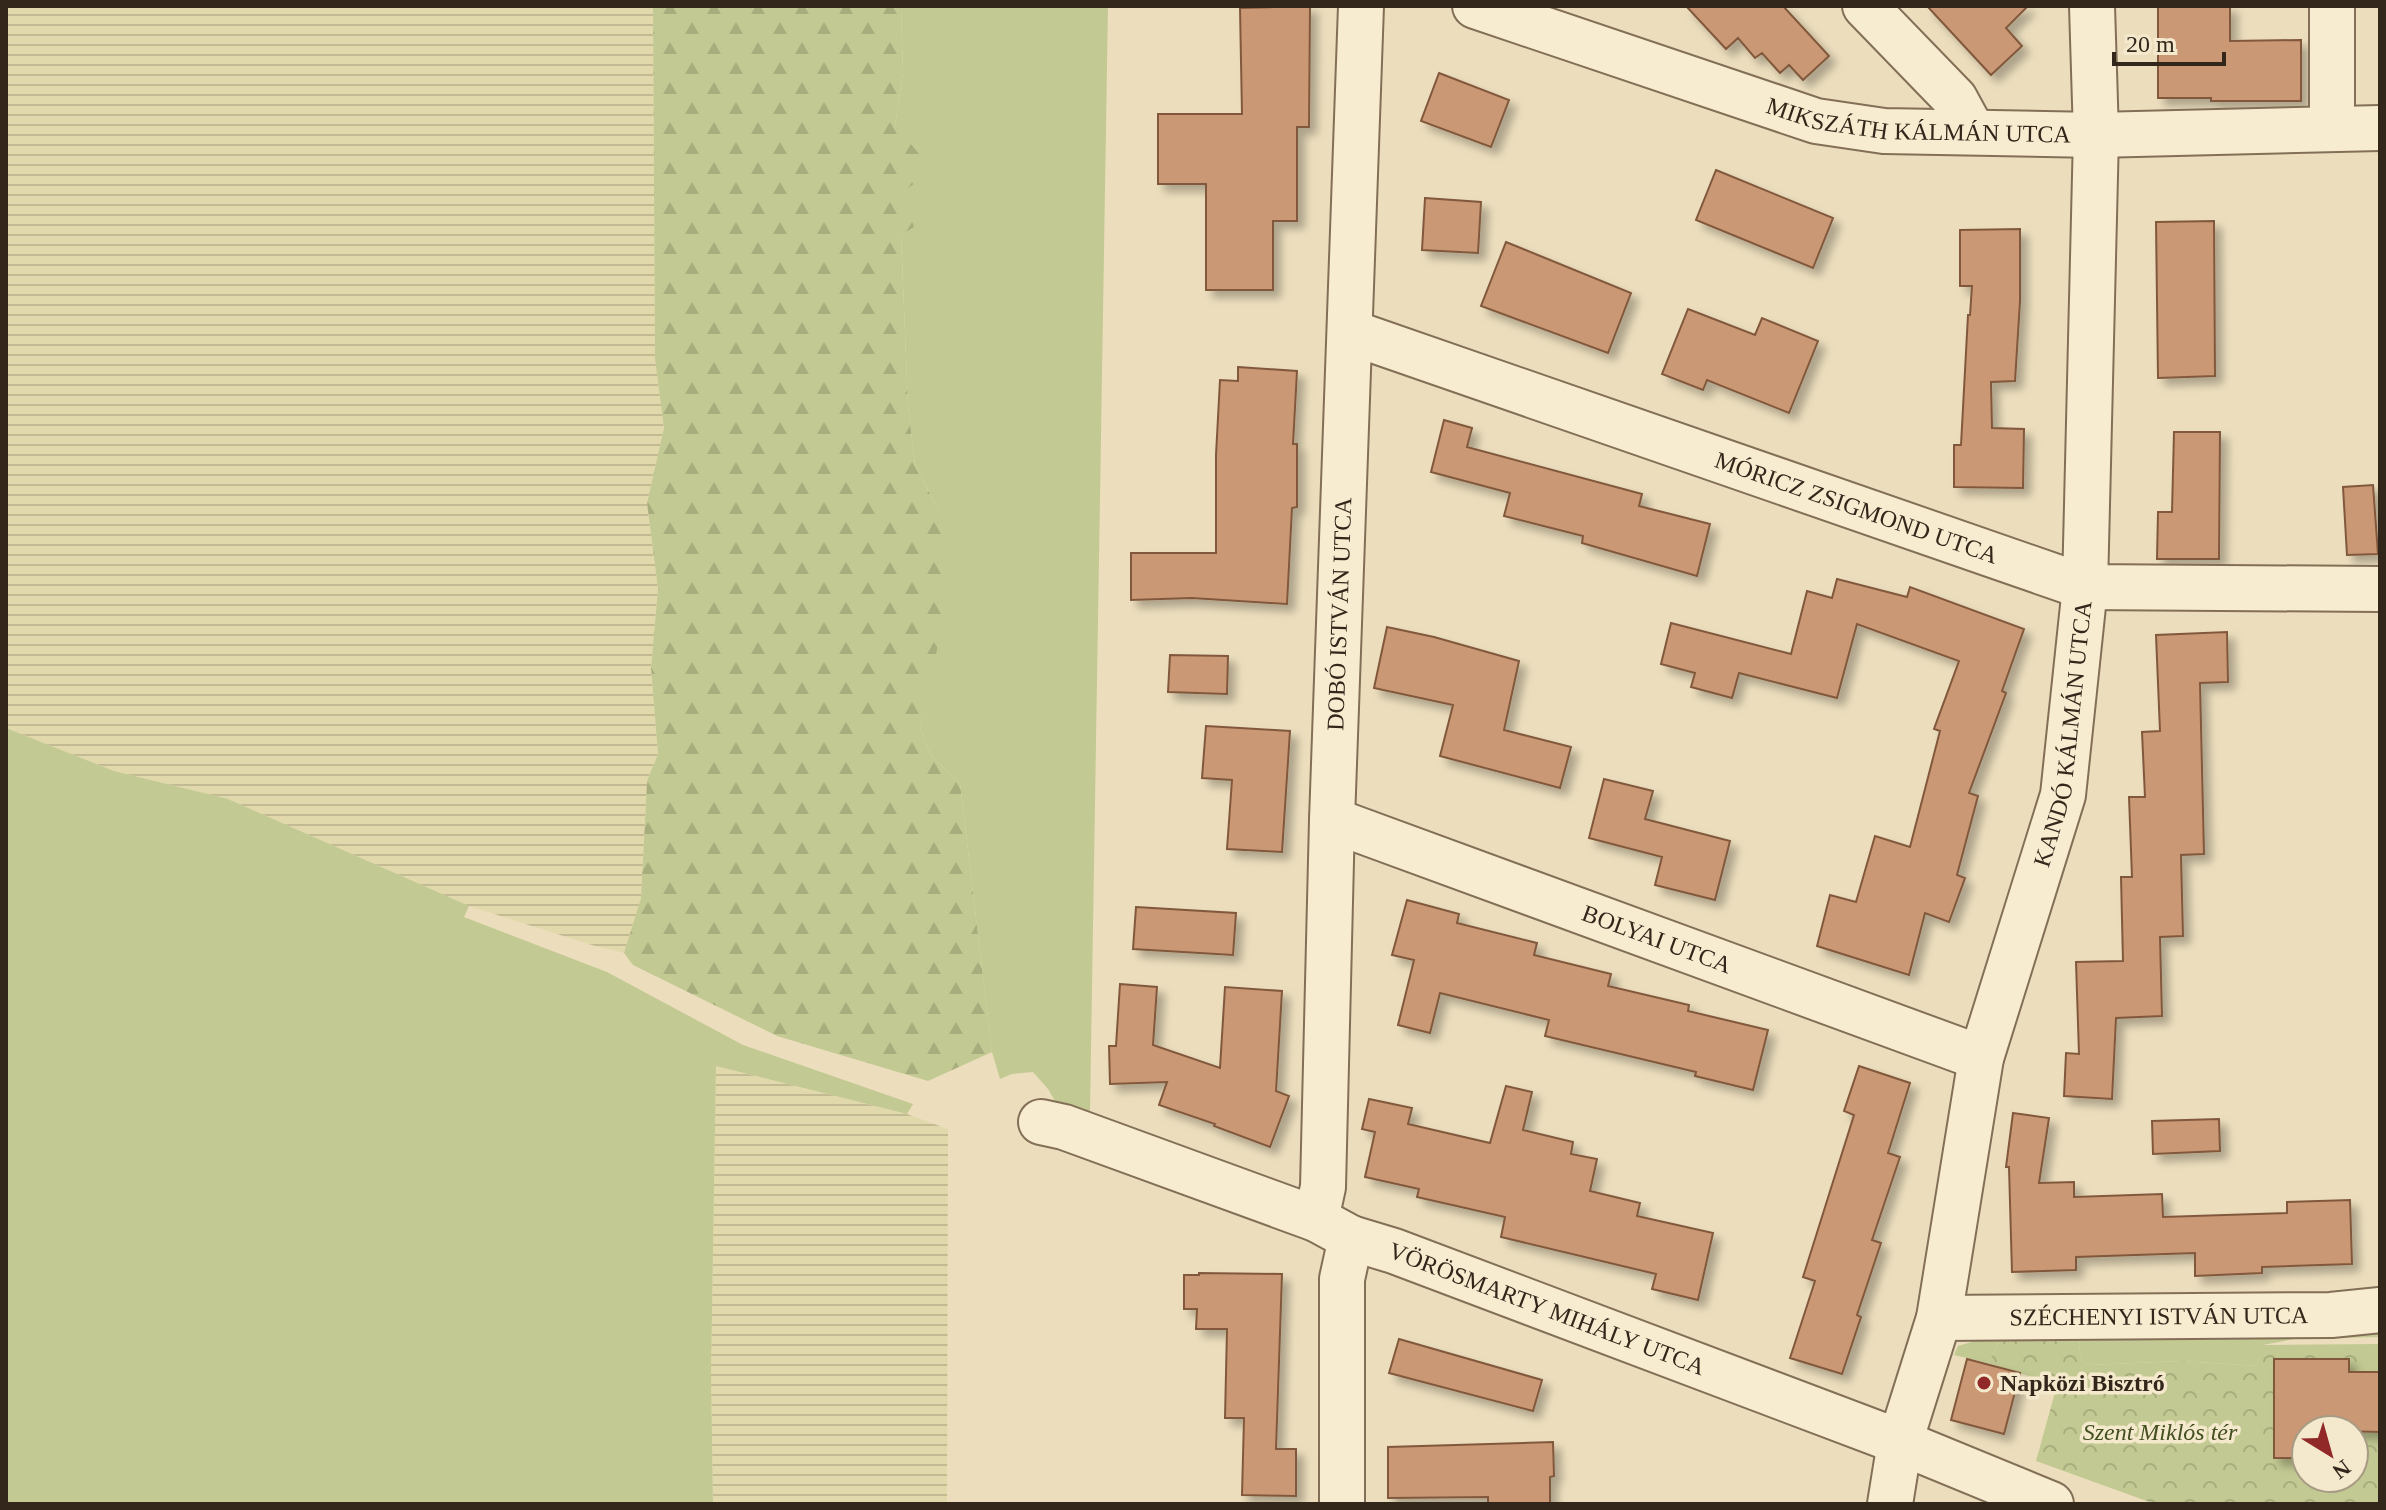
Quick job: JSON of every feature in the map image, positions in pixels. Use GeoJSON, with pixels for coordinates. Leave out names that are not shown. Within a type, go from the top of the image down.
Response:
{"type":"FeatureCollection","features":[{"type":"Feature","properties":{"kind":"street","name":"DOBÓ ISTVÁN UTCA"},"geometry":{"type":"LineString","coordinates":[[1342,1504],[1342,1279],[1323,1187],[1332,820],[1361,6]]}},
{"type":"Feature","properties":{"kind":"street","name":"MIKSZÁTH KÁLMÁN UTCA"},"geometry":{"type":"LineString","coordinates":[[1475,6],[1816,121],[1884,131],[2096,135],[2380,128]]}},
{"type":"Feature","properties":{"kind":"street"},"geometry":{"type":"LineString","coordinates":[[1865,6],[1955,99],[1973,132]]}},
{"type":"Feature","properties":{"kind":"street","name":"KANDÓ KÁLMÁN UTCA"},"geometry":{"type":"LineString","coordinates":[[1890,1504],[1900,1442],[1939,1318],[1981,1058],[2063,795],[2085,587],[2096,135],[2092,6]]}},
{"type":"Feature","properties":{"kind":"street"},"geometry":{"type":"LineString","coordinates":[[2332,6],[2332,128]]}},
{"type":"Feature","properties":{"kind":"street","name":"MÓRICZ ZSIGMOND UTCA"},"geometry":{"type":"LineString","coordinates":[[1350,332],[2085,587],[2380,589]]}},
{"type":"Feature","properties":{"kind":"street","name":"BOLYAI UTCA"},"geometry":{"type":"LineString","coordinates":[[1332,820],[1981,1058]]}},
{"type":"Feature","properties":{"kind":"street","name":"VÖRÖSMARTY MIHÁLY UTCA"},"geometry":{"type":"LineString","coordinates":[[1041,1122],[1064,1127],[1900,1442],[2051,1504]]}},
{"type":"Feature","properties":{"kind":"street","name":"SZÉCHENYI ISTVÁN UTCA"},"geometry":{"type":"LineString","coordinates":[[1939,1318],[2331,1315],[2380,1310]]}},
{"type":"Feature","properties":{"kind":"shaded area"},"geometry":{"type":"Polygon","coordinates":[[[6,6],[653,6],[655,359],[664,428],[647,503],[658,589],[651,668],[658,754],[647,781],[641,898],[624,953],[469,906],[228,799],[114,771],[6,728],[6,6]]]}},
{"type":"Feature","properties":{"kind":"shaded area"},"geometry":{"type":"Polygon","coordinates":[[[716,1066],[907,1114],[948,1129],[947,1504],[713,1504],[711,1375],[716,1066]]]}},
{"type":"Feature","properties":{"kind":"green space"},"geometry":{"type":"Polygon","coordinates":[[[653,6],[901,6],[903,73],[895,125],[925,161],[921,178],[905,191],[914,227],[901,235],[908,406],[915,464],[939,512],[952,580],[920,728],[931,756],[960,783],[992,1052],[928,1081],[777,1036],[633,965],[624,953],[641,898],[647,781],[658,754],[651,668],[658,589],[647,503],[664,428],[655,359],[653,6]]]}},
{"type":"Feature","properties":{"kind":"green space"},"geometry":{"type":"Polygon","coordinates":[[[901,6],[1108,6],[1090,1111],[1081,1130],[1061,1111],[1033,1072],[1012,1074],[1000,1079],[992,1052],[960,783],[931,756],[920,728],[933,662],[939,512],[915,464],[908,406],[901,234],[905,190],[921,178],[895,125],[903,73],[901,6]]]}},
{"type":"Feature","properties":{"kind":"green space"},"geometry":{"type":"Polygon","coordinates":[[[6,728],[114,771],[228,799],[469,906],[464,917],[607,972],[743,1045],[913,1104],[907,1114],[716,1066],[711,1375],[713,1504],[6,1504],[6,728]]]}},
{"type":"Feature","properties":{"kind":"green space"},"geometry":{"type":"Polygon","coordinates":[[[2380,1329],[2380,1337],[2294,1339],[2263,1345],[2257,1366],[2181,1361],[2089,1365],[2082,1362],[2079,1345],[2082,1335],[2002,1337],[1988,1363],[1954,1355],[1958,1346],[1998,1334],[2380,1329]]]}},
{"type":"Feature","properties":{"kind":"green space","name":"Szent Miklós tér"},"geometry":{"type":"Polygon","coordinates":[[[2082,1334],[2079,1345],[2082,1362],[2089,1365],[2181,1361],[2257,1366],[2262,1345],[2380,1344],[2380,1504],[2155,1504],[2036,1461],[2057,1385],[1988,1363],[2002,1337],[2082,1334]]]}},
{"type":"Feature","properties":{"kind":"building"},"geometry":{"type":"Polygon","coordinates":[[[1310,6],[1309,127],[1297,127],[1297,221],[1273,221],[1273,290],[1206,290],[1206,184],[1158,184],[1158,114],[1242,114],[1240,8],[1310,6]]]}},
{"type":"Feature","properties":{"kind":"building"},"geometry":{"type":"Polygon","coordinates":[[[1686,6],[1783,6],[1829,56],[1803,80],[1789,65],[1780,73],[1762,53],[1755,58],[1738,38],[1726,49],[1686,6]]]}},
{"type":"Feature","properties":{"kind":"building"},"geometry":{"type":"Polygon","coordinates":[[[1927,6],[2028,6],[2006,28],[2022,46],[1991,75],[1927,6]]]}},
{"type":"Feature","properties":{"kind":"building"},"geometry":{"type":"Polygon","coordinates":[[[2158,6],[2230,6],[2230,41],[2301,40],[2301,101],[2158,98],[2158,6]]]}},
{"type":"Feature","properties":{"kind":"building"},"geometry":{"type":"Polygon","coordinates":[[[1439,73],[1509,100],[1491,147],[1421,121],[1439,73]]]}},
{"type":"Feature","properties":{"kind":"building"},"geometry":{"type":"Polygon","coordinates":[[[1716,170],[1833,218],[1813,268],[1696,220],[1716,170]]]}},
{"type":"Feature","properties":{"kind":"building"},"geometry":{"type":"Polygon","coordinates":[[[1425,198],[1481,202],[1478,253],[1422,250],[1425,198]]]}},
{"type":"Feature","properties":{"kind":"building"},"geometry":{"type":"Polygon","coordinates":[[[2214,221],[2215,376],[2158,378],[2156,222],[2214,221]]]}},
{"type":"Feature","properties":{"kind":"building"},"geometry":{"type":"Polygon","coordinates":[[[2020,229],[2015,381],[1991,382],[1992,428],[2024,429],[2023,488],[1954,487],[1954,445],[1961,445],[1972,286],[1960,286],[1960,230],[2020,229]]]}},
{"type":"Feature","properties":{"kind":"building"},"geometry":{"type":"Polygon","coordinates":[[[1506,242],[1631,293],[1608,353],[1481,306],[1506,242]]]}},
{"type":"Feature","properties":{"kind":"building"},"geometry":{"type":"Polygon","coordinates":[[[1688,309],[1755,335],[1762,318],[1818,341],[1789,413],[1707,380],[1703,390],[1662,374],[1688,309]]]}},
{"type":"Feature","properties":{"kind":"building"},"geometry":{"type":"Polygon","coordinates":[[[1238,367],[1297,371],[1293,444],[1297,444],[1297,507],[1292,508],[1287,604],[1192,598],[1131,600],[1131,553],[1216,553],[1220,380],[1238,381],[1238,367]]]}},
{"type":"Feature","properties":{"kind":"building"},"geometry":{"type":"Polygon","coordinates":[[[1444,420],[1472,428],[1467,447],[1642,494],[1639,506],[1710,524],[1697,576],[1582,543],[1583,536],[1504,516],[1510,493],[1431,472],[1444,420]]]}},
{"type":"Feature","properties":{"kind":"building"},"geometry":{"type":"Polygon","coordinates":[[[2174,432],[2220,432],[2219,559],[2157,559],[2158,512],[2172,512],[2174,432]]]}},
{"type":"Feature","properties":{"kind":"building"},"geometry":{"type":"Polygon","coordinates":[[[2373,485],[2378,554],[2347,555],[2343,487],[2373,485]]]}},
{"type":"Feature","properties":{"kind":"building"},"geometry":{"type":"Polygon","coordinates":[[[1837,579],[1907,597],[1910,587],[2024,629],[2002,691],[2006,693],[1969,793],[1978,796],[1957,875],[1965,878],[1949,922],[1925,913],[1909,975],[1817,946],[1830,895],[1856,902],[1875,836],[1910,847],[1940,731],[1934,729],[1959,661],[1857,624],[1837,698],[1739,673],[1732,698],[1691,687],[1695,673],[1661,664],[1671,623],[1791,654],[1807,591],[1832,598],[1837,579]]]}},
{"type":"Feature","properties":{"kind":"building"},"geometry":{"type":"Polygon","coordinates":[[[1387,627],[1519,661],[1504,730],[1571,747],[1560,788],[1440,756],[1453,705],[1374,688],[1387,627]]]}},
{"type":"Feature","properties":{"kind":"building"},"geometry":{"type":"Polygon","coordinates":[[[2227,632],[2228,682],[2200,683],[2204,854],[2181,855],[2183,936],[2160,937],[2162,1016],[2116,1018],[2112,1099],[2064,1096],[2066,1053],[2079,1054],[2076,962],[2123,961],[2121,877],[2132,877],[2129,797],[2145,797],[2142,732],[2160,731],[2156,635],[2227,632]]]}},
{"type":"Feature","properties":{"kind":"building"},"geometry":{"type":"Polygon","coordinates":[[[1170,655],[1228,656],[1227,694],[1168,692],[1170,655]]]}},
{"type":"Feature","properties":{"kind":"building"},"geometry":{"type":"Polygon","coordinates":[[[1206,726],[1290,731],[1282,852],[1227,849],[1232,780],[1202,778],[1206,726]]]}},
{"type":"Feature","properties":{"kind":"building"},"geometry":{"type":"Polygon","coordinates":[[[1604,779],[1653,791],[1645,819],[1730,841],[1715,900],[1655,885],[1662,857],[1589,838],[1604,779]]]}},
{"type":"Feature","properties":{"kind":"building"},"geometry":{"type":"Polygon","coordinates":[[[1407,900],[1459,914],[1457,923],[1537,943],[1534,955],[1611,974],[1608,986],[1689,1005],[1688,1011],[1768,1030],[1753,1090],[1695,1076],[1696,1072],[1545,1036],[1549,1020],[1440,993],[1430,1033],[1398,1025],[1414,960],[1392,955],[1407,900]]]}},
{"type":"Feature","properties":{"kind":"building"},"geometry":{"type":"Polygon","coordinates":[[[1136,907],[1236,913],[1233,955],[1133,949],[1136,907]]]}},
{"type":"Feature","properties":{"kind":"building"},"geometry":{"type":"Polygon","coordinates":[[[1120,984],[1157,987],[1153,1045],[1220,1068],[1225,987],[1282,991],[1276,1091],[1289,1096],[1270,1147],[1159,1105],[1167,1082],[1110,1084],[1109,1046],[1116,1046],[1120,984]]]}},
{"type":"Feature","properties":{"kind":"building"},"geometry":{"type":"Polygon","coordinates":[[[1859,1066],[1910,1083],[1888,1153],[1900,1157],[1872,1240],[1881,1243],[1857,1315],[1861,1317],[1842,1374],[1790,1358],[1815,1281],[1803,1277],[1854,1115],[1844,1111],[1859,1066]]]}},
{"type":"Feature","properties":{"kind":"building"},"geometry":{"type":"Polygon","coordinates":[[[1506,1086],[1532,1092],[1523,1130],[1573,1142],[1571,1154],[1597,1159],[1590,1191],[1640,1203],[1637,1216],[1713,1233],[1698,1300],[1652,1289],[1656,1274],[1501,1237],[1505,1217],[1417,1197],[1419,1189],[1365,1177],[1375,1132],[1362,1129],[1369,1099],[1412,1108],[1408,1124],[1490,1143],[1506,1086]]]}},
{"type":"Feature","properties":{"kind":"building"},"geometry":{"type":"Polygon","coordinates":[[[2013,1113],[2049,1118],[2039,1183],[2074,1182],[2074,1197],[2162,1194],[2163,1217],[2287,1213],[2287,1202],[2350,1200],[2352,1264],[2262,1267],[2262,1273],[2195,1276],[2195,1253],[2076,1257],[2076,1270],[2012,1272],[2009,1167],[2006,1167],[2013,1113]]]}},
{"type":"Feature","properties":{"kind":"building"},"geometry":{"type":"Polygon","coordinates":[[[2219,1119],[2220,1151],[2153,1154],[2152,1121],[2219,1119]]]}},
{"type":"Feature","properties":{"kind":"building"},"geometry":{"type":"Polygon","coordinates":[[[1282,1274],[1276,1449],[1296,1449],[1296,1496],[1242,1495],[1244,1418],[1225,1418],[1227,1329],[1196,1329],[1197,1309],[1184,1309],[1184,1275],[1282,1274]]]}},
{"type":"Feature","properties":{"kind":"building"},"geometry":{"type":"Polygon","coordinates":[[[1399,1339],[1542,1380],[1533,1411],[1389,1373],[1399,1339]]]}},
{"type":"Feature","properties":{"kind":"building"},"geometry":{"type":"Polygon","coordinates":[[[1967,1359],[2020,1373],[2004,1434],[1951,1420],[1967,1359]]]}},
{"type":"Feature","properties":{"kind":"building"},"geometry":{"type":"Polygon","coordinates":[[[2274,1359],[2349,1359],[2349,1372],[2380,1372],[2380,1432],[2370,1432],[2370,1414],[2290,1414],[2290,1458],[2274,1458],[2274,1359]]]}},
{"type":"Feature","properties":{"kind":"building"},"geometry":{"type":"Polygon","coordinates":[[[1553,1442],[1554,1476],[1550,1477],[1550,1504],[1488,1504],[1488,1497],[1388,1498],[1388,1447],[1553,1442]]]}},
{"type":"Feature","properties":{"kind":"place","name":"Napközi Bisztró"},"geometry":{"type":"Point","coordinates":[1984,1383]}}]}
